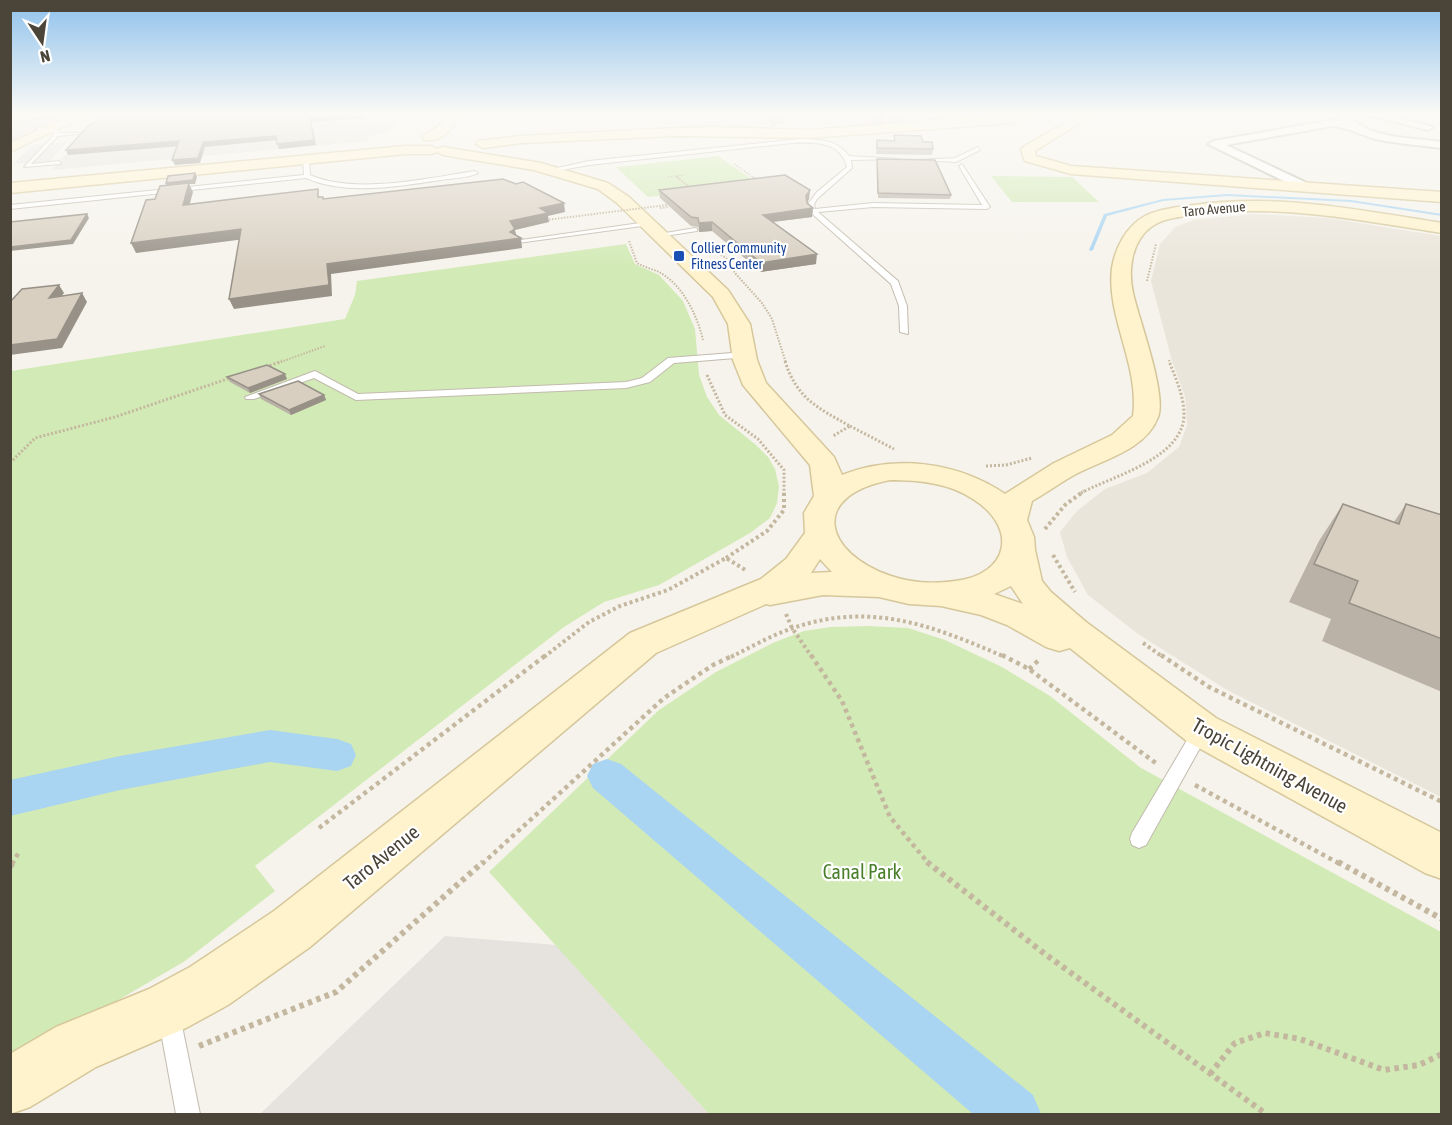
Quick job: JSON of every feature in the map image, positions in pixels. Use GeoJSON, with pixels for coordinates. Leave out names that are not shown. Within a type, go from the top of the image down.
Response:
{"type":"FeatureCollection","features":[{"type":"Feature","properties":{"kind":"street"},"geometry":{"type":"LineString","coordinates":[[10,182],[175,166]]}},
{"type":"Feature","properties":{"kind":"street"},"geometry":{"type":"LineString","coordinates":[[10,188],[229,166]]}},
{"type":"Feature","properties":{"kind":"street"},"geometry":{"type":"LineString","coordinates":[[543,166],[603,186],[623,200],[721,294],[739,324],[745,355],[755,385],[824,464],[828,476],[829,496]]}},
{"type":"Feature","properties":{"kind":"street"},"geometry":{"type":"LineString","coordinates":[[1056,166],[1071,170],[1442,197]]}},
{"type":"Feature","properties":{"kind":"street"},"geometry":{"type":"LineString","coordinates":[[1261,166],[1304,187]]}},
{"type":"Feature","properties":{"kind":"street","name":"Taro Avenue"},"geometry":{"type":"LineString","coordinates":[[1096,454],[1135,432],[1147,415],[1146,392],[1127,315],[1121,277],[1126,247],[1139,229],[1150,220],[1201,208],[1270,206],[1356,215],[1442,228]]}},
{"type":"Feature","properties":{"kind":"street"},"geometry":{"type":"LineString","coordinates":[[779,411],[822,442],[862,462],[899,461],[928,473],[965,473],[989,481],[1017,478],[1096,454]]}},
{"type":"Feature","properties":{"kind":"street"},"geometry":{"type":"LineString","coordinates":[[1031,538],[1018,497],[1096,454]]}},
{"type":"Feature","properties":{"kind":"street"},"geometry":{"type":"LineString","coordinates":[[892,588],[869,580],[841,562],[828,548],[820,534],[819,514],[829,496],[840,487],[899,461]]}},
{"type":"Feature","properties":{"kind":"street"},"geometry":{"type":"LineString","coordinates":[[965,473],[1031,538]]}},
{"type":"Feature","properties":{"kind":"street"},"geometry":{"type":"LineString","coordinates":[[762,594],[798,567],[820,534]]}},
{"type":"Feature","properties":{"kind":"street"},"geometry":{"type":"LineString","coordinates":[[938,594],[965,592],[997,579],[1012,566],[1031,538]]}},
{"type":"Feature","properties":{"kind":"street","name":"Tropic Lightning Avenue"},"geometry":{"type":"LineString","coordinates":[[1031,538],[1026,583],[1039,601],[1073,631],[1202,730],[1442,857]]}},
{"type":"Feature","properties":{"kind":"street"},"geometry":{"type":"LineString","coordinates":[[762,594],[840,582],[938,594],[993,604],[1026,618],[1202,730]]}},
{"type":"Feature","properties":{"kind":"street","name":"Taro Avenue"},"geometry":{"type":"LineString","coordinates":[[10,1087],[76,1047],[167,1009],[247,962],[292,929],[643,643],[762,594]]}},
{"type":"Feature","properties":{"kind":"lane"},"geometry":{"type":"LineString","coordinates":[[306,166],[307,176]]}},
{"type":"Feature","properties":{"kind":"lane"},"geometry":{"type":"LineString","coordinates":[[551,170],[570,166]]}},
{"type":"Feature","properties":{"kind":"lane"},"geometry":{"type":"LineString","coordinates":[[850,166],[816,195],[811,204],[812,211],[895,283],[903,306],[905,332]]}},
{"type":"Feature","properties":{"kind":"lane"},"geometry":{"type":"LineString","coordinates":[[812,211],[873,205],[987,207],[962,166]]}},
{"type":"Feature","properties":{"kind":"lane"},"geometry":{"type":"LineString","coordinates":[[10,207],[307,176],[315,182],[360,185],[475,172]]}},
{"type":"Feature","properties":{"kind":"lane"},"geometry":{"type":"LineString","coordinates":[[518,241],[652,230],[696,230]]}},
{"type":"Feature","properties":{"kind":"lane"},"geometry":{"type":"LineString","coordinates":[[250,397],[315,374],[356,397],[626,385],[646,380],[671,360],[745,355]]}},
{"type":"Feature","properties":{"kind":"lane"},"geometry":{"type":"LineString","coordinates":[[1139,839],[1202,730]]}},
{"type":"Feature","properties":{"kind":"lane"},"geometry":{"type":"LineString","coordinates":[[167,1009],[188,1114]]}},
{"type":"Feature","properties":{"kind":"path"},"geometry":{"type":"LineString","coordinates":[[668,177],[684,175]]}},
{"type":"Feature","properties":{"kind":"path"},"geometry":{"type":"LineString","coordinates":[[676,176],[694,190],[683,192]]}},
{"type":"Feature","properties":{"kind":"path"},"geometry":{"type":"LineString","coordinates":[[688,187],[700,185]]}},
{"type":"Feature","properties":{"kind":"path"},"geometry":{"type":"LineString","coordinates":[[546,220],[667,205]]}},
{"type":"Feature","properties":{"kind":"path"},"geometry":{"type":"LineString","coordinates":[[1149,289],[1147,280],[1158,238]]}},
{"type":"Feature","properties":{"kind":"path"},"geometry":{"type":"LineString","coordinates":[[263,368],[325,346]]}},
{"type":"Feature","properties":{"kind":"path"},"geometry":{"type":"LineString","coordinates":[[1077,595],[1031,538],[1057,511],[1080,494],[1172,446],[1183,424],[1181,396],[1166,351]]}},
{"type":"Feature","properties":{"kind":"path"},"geometry":{"type":"LineString","coordinates":[[10,463],[34,438],[115,417],[241,375]]}},
{"type":"Feature","properties":{"kind":"path"},"geometry":{"type":"LineString","coordinates":[[850,426],[899,461]]}},
{"type":"Feature","properties":{"kind":"path"},"geometry":{"type":"LineString","coordinates":[[965,473],[1006,465],[1035,456]]}},
{"type":"Feature","properties":{"kind":"path"},"geometry":{"type":"LineString","coordinates":[[319,828],[599,617],[620,606],[668,590],[726,558],[792,628],[842,701],[890,817],[932,868],[1266,1114]]}},
{"type":"Feature","properties":{"kind":"path"},"geometry":{"type":"LineString","coordinates":[[176,1056],[336,992],[420,920],[664,698],[713,665],[792,628],[826,619],[869,616],[911,621],[1004,656],[1029,669],[1149,760],[1442,919]]}},
{"type":"Feature","properties":{"kind":"path"},"geometry":{"type":"LineString","coordinates":[[1134,638],[1209,687],[1442,802]]}},
{"type":"Feature","properties":{"kind":"path"},"geometry":{"type":"LineString","coordinates":[[10,867],[19,852]]}},
{"type":"Feature","properties":{"kind":"path"},"geometry":{"type":"LineString","coordinates":[[1210,1074],[1235,1043],[1265,1033],[1300,1039],[1384,1070],[1419,1065],[1442,1054]]}},
{"type":"Feature","properties":{"kind":"shaded area"},"geometry":{"type":"Polygon","coordinates":[[[55,166],[90,166],[52,170],[55,166]]]}},
{"type":"Feature","properties":{"kind":"shaded area"},"geometry":{"type":"Polygon","coordinates":[[[1255,214],[1327,218],[1441,236],[1441,797],[1227,690],[1138,634],[1088,595],[1067,557],[1060,532],[1077,511],[1105,489],[1147,473],[1179,447],[1187,425],[1185,396],[1172,361],[1151,281],[1160,244],[1175,227],[1194,220],[1255,214]]]}},
{"type":"Feature","properties":{"kind":"shaded area"},"geometry":{"type":"Polygon","coordinates":[[[445,936],[557,945],[709,1114],[260,1114],[445,936]]]}},
{"type":"Feature","properties":{"kind":"green space"},"geometry":{"type":"Polygon","coordinates":[[[734,166],[758,183],[648,197],[616,167],[734,166]]]}},
{"type":"Feature","properties":{"kind":"green space"},"geometry":{"type":"Polygon","coordinates":[[[991,176],[1072,177],[1099,202],[1012,202],[991,176]]]}},
{"type":"Feature","properties":{"kind":"green space"},"geometry":{"type":"Polygon","coordinates":[[[626,244],[635,264],[659,275],[683,301],[695,329],[699,375],[707,397],[719,415],[756,445],[768,457],[775,469],[779,486],[777,503],[770,518],[750,533],[659,585],[604,602],[564,627],[255,866],[275,891],[185,961],[11,1063],[11,371],[345,319],[355,295],[357,281],[626,244]]]}},
{"type":"Feature","properties":{"kind":"green space","name":"Canal Park"},"geometry":{"type":"Polygon","coordinates":[[[831,627],[908,628],[945,640],[1002,667],[1050,696],[1141,768],[1441,932],[1441,1114],[709,1114],[489,872],[659,710],[716,672],[775,642],[804,631],[831,627]]]}},
{"type":"Feature","properties":{"kind":"building"},"geometry":{"type":"Polygon","coordinates":[[[877,166],[938,166],[951,195],[878,193],[877,166]]]}},
{"type":"Feature","properties":{"kind":"building"},"geometry":{"type":"Polygon","coordinates":[[[195,173],[193,180],[166,183],[168,176],[195,173]]]}},
{"type":"Feature","properties":{"kind":"building"},"geometry":{"type":"Polygon","coordinates":[[[785,175],[810,190],[806,196],[807,203],[813,208],[763,215],[817,254],[761,263],[712,222],[699,223],[698,218],[691,217],[659,190],[785,175]]]}},
{"type":"Feature","properties":{"kind":"building"},"geometry":{"type":"Polygon","coordinates":[[[503,179],[516,184],[523,182],[564,203],[540,208],[548,213],[510,221],[515,229],[510,232],[521,238],[327,264],[329,285],[229,299],[241,229],[131,243],[146,200],[155,199],[160,186],[189,183],[183,205],[318,189],[318,197],[323,197],[323,199],[503,179]]]}},
{"type":"Feature","properties":{"kind":"building"},"geometry":{"type":"Polygon","coordinates":[[[87,214],[71,240],[10,247],[10,222],[87,214]]]}},
{"type":"Feature","properties":{"kind":"building"},"geometry":{"type":"Polygon","coordinates":[[[59,285],[49,298],[82,293],[57,339],[10,345],[10,302],[22,289],[59,285]]]}},
{"type":"Feature","properties":{"kind":"building"},"geometry":{"type":"Polygon","coordinates":[[[267,365],[285,374],[248,388],[227,377],[267,365]]]}},
{"type":"Feature","properties":{"kind":"building"},"geometry":{"type":"Polygon","coordinates":[[[298,381],[324,395],[289,410],[259,394],[298,381]]]}},
{"type":"Feature","properties":{"kind":"building"},"geometry":{"type":"Polygon","coordinates":[[[1343,504],[1399,524],[1406,504],[1442,515],[1442,639],[1349,603],[1358,581],[1314,564],[1343,504]]]}},
{"type":"Feature","properties":{"kind":"waterway"},"geometry":{"type":"LineString","coordinates":[[1091,250],[1105,215],[1163,200],[1227,195],[1351,201],[1442,215]]}},
{"type":"Feature","properties":{"kind":"waterway"},"geometry":{"type":"LineString","coordinates":[[10,798],[120,773],[270,746],[337,755]]}},
{"type":"Feature","properties":{"kind":"waterway"},"geometry":{"type":"LineString","coordinates":[[607,776],[1014,1114]]}},
{"type":"Feature","properties":{"kind":"place","name":"Collier Community Fitness Center"},"geometry":{"type":"Point","coordinates":[679,256]}}]}
